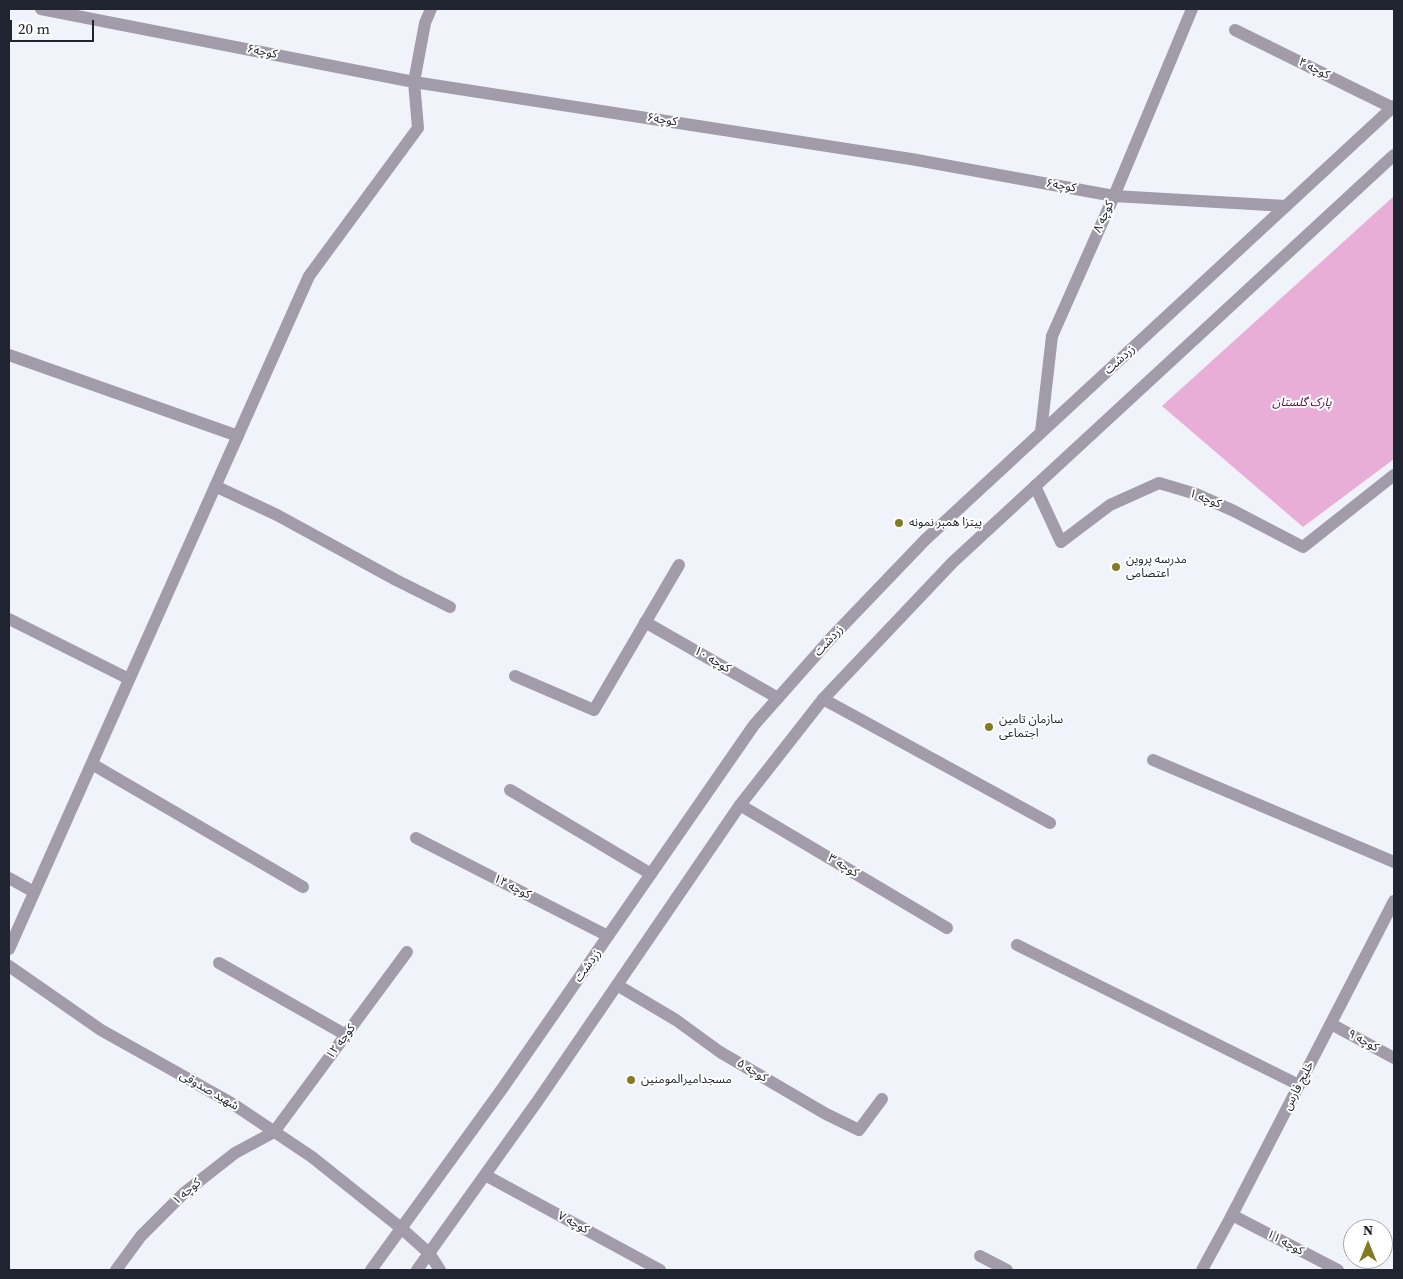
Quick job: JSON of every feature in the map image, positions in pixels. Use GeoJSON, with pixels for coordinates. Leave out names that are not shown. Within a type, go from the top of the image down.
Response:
{"type":"FeatureCollection","features":[{"type":"Feature","properties":{"kind":"street","name":"کوچه۶"},"geometry":{"type":"LineString","coordinates":[[41,9],[414,82],[911,158],[1114,196],[1286,206]]}},
{"type":"Feature","properties":{"kind":"street"},"geometry":{"type":"LineString","coordinates":[[9,949],[309,276],[418,128],[414,82],[425,22],[431,9]]}},
{"type":"Feature","properties":{"kind":"street","name":"کوچه ۸"},"geometry":{"type":"LineString","coordinates":[[1042,432],[1052,336],[1114,196],[1192,9]]}},
{"type":"Feature","properties":{"kind":"street","name":"کوچه ۴"},"geometry":{"type":"LineString","coordinates":[[1235,30],[1393,107]]}},
{"type":"Feature","properties":{"kind":"street","name":"زردشت"},"geometry":{"type":"LineString","coordinates":[[371,1270],[502,1089],[754,725],[832,637],[925,540],[1393,107]]}},
{"type":"Feature","properties":{"kind":"street"},"geometry":{"type":"LineString","coordinates":[[417,1270],[617,985],[740,805],[823,699],[953,562],[1394,155]]}},
{"type":"Feature","properties":{"kind":"street"},"geometry":{"type":"LineString","coordinates":[[9,355],[238,436]]}},
{"type":"Feature","properties":{"kind":"street","name":"کوچه ۱"},"geometry":{"type":"LineString","coordinates":[[1035,486],[1061,542],[1110,504],[1159,483],[1196,494],[1234,510],[1303,547],[1394,475]]}},
{"type":"Feature","properties":{"kind":"street"},"geometry":{"type":"LineString","coordinates":[[216,486],[277,515],[396,580],[450,607]]}},
{"type":"Feature","properties":{"kind":"street"},"geometry":{"type":"LineString","coordinates":[[515,676],[594,710],[679,565]]}},
{"type":"Feature","properties":{"kind":"street"},"geometry":{"type":"LineString","coordinates":[[9,619],[129,679]]}},
{"type":"Feature","properties":{"kind":"street","name":"کوچه ۱۰"},"geometry":{"type":"LineString","coordinates":[[645,622],[778,698]]}},
{"type":"Feature","properties":{"kind":"street"},"geometry":{"type":"LineString","coordinates":[[823,699],[1050,823]]}},
{"type":"Feature","properties":{"kind":"street"},"geometry":{"type":"LineString","coordinates":[[1153,760],[1394,862]]}},
{"type":"Feature","properties":{"kind":"street"},"geometry":{"type":"LineString","coordinates":[[92,764],[303,887]]}},
{"type":"Feature","properties":{"kind":"street"},"geometry":{"type":"LineString","coordinates":[[510,790],[651,874]]}},
{"type":"Feature","properties":{"kind":"street","name":"کوچه ۳"},"geometry":{"type":"LineString","coordinates":[[740,805],[947,928]]}},
{"type":"Feature","properties":{"kind":"street","name":"کوچه ۱۴"},"geometry":{"type":"LineString","coordinates":[[416,838],[608,936]]}},
{"type":"Feature","properties":{"kind":"street"},"geometry":{"type":"LineString","coordinates":[[9,878],[34,892]]}},
{"type":"Feature","properties":{"kind":"street","name":"خلیج فارس"},"geometry":{"type":"LineString","coordinates":[[1202,1270],[1394,901]]}},
{"type":"Feature","properties":{"kind":"street"},"geometry":{"type":"LineString","coordinates":[[1017,945],[1299,1085]]}},
{"type":"Feature","properties":{"kind":"street","name":"کوچه ۱۲"},"geometry":{"type":"LineString","coordinates":[[274,1132],[407,952]]}},
{"type":"Feature","properties":{"kind":"street"},"geometry":{"type":"LineString","coordinates":[[219,963],[346,1035]]}},
{"type":"Feature","properties":{"kind":"street","name":"شهید صدوقی"},"geometry":{"type":"LineString","coordinates":[[9,966],[101,1030],[232,1104],[312,1157],[401,1228],[429,1253]]}},
{"type":"Feature","properties":{"kind":"street","name":"کوچه ۵"},"geometry":{"type":"LineString","coordinates":[[617,985],[676,1020],[736,1062],[826,1114],[859,1130],[882,1099]]}},
{"type":"Feature","properties":{"kind":"street","name":"کوچه ۹"},"geometry":{"type":"LineString","coordinates":[[1331,1024],[1394,1058]]}},
{"type":"Feature","properties":{"kind":"street","name":"کوچه ۱"},"geometry":{"type":"LineString","coordinates":[[116,1270],[141,1236],[184,1193],[235,1153],[274,1132]]}},
{"type":"Feature","properties":{"kind":"street","name":"کوچه ۷"},"geometry":{"type":"LineString","coordinates":[[485,1175],[660,1270]]}},
{"type":"Feature","properties":{"kind":"street","name":"کوچه ۱۱"},"geometry":{"type":"LineString","coordinates":[[1232,1215],[1338,1270]]}},
{"type":"Feature","properties":{"kind":"street"},"geometry":{"type":"LineString","coordinates":[[429,1253],[440,1270]]}},
{"type":"Feature","properties":{"kind":"street"},"geometry":{"type":"LineString","coordinates":[[980,1256],[1007,1270]]}},
{"type":"Feature","properties":{"kind":"green space","name":"پارک گلستان"},"geometry":{"type":"Polygon","coordinates":[[[1394,196],[1394,459],[1303,527],[1162,406],[1394,196]]]}},
{"type":"Feature","properties":{"kind":"place","name":"پیتزا همبر نمونه"},"geometry":{"type":"Point","coordinates":[899,523]}},
{"type":"Feature","properties":{"kind":"place","name":"مدرسه پروین اعتصامی"},"geometry":{"type":"Point","coordinates":[1116,567]}},
{"type":"Feature","properties":{"kind":"place","name":"سازمان تامین اجتماعی"},"geometry":{"type":"Point","coordinates":[989,727]}},
{"type":"Feature","properties":{"kind":"place","name":"مسجدامیرالمومنین"},"geometry":{"type":"Point","coordinates":[631,1080]}}]}
